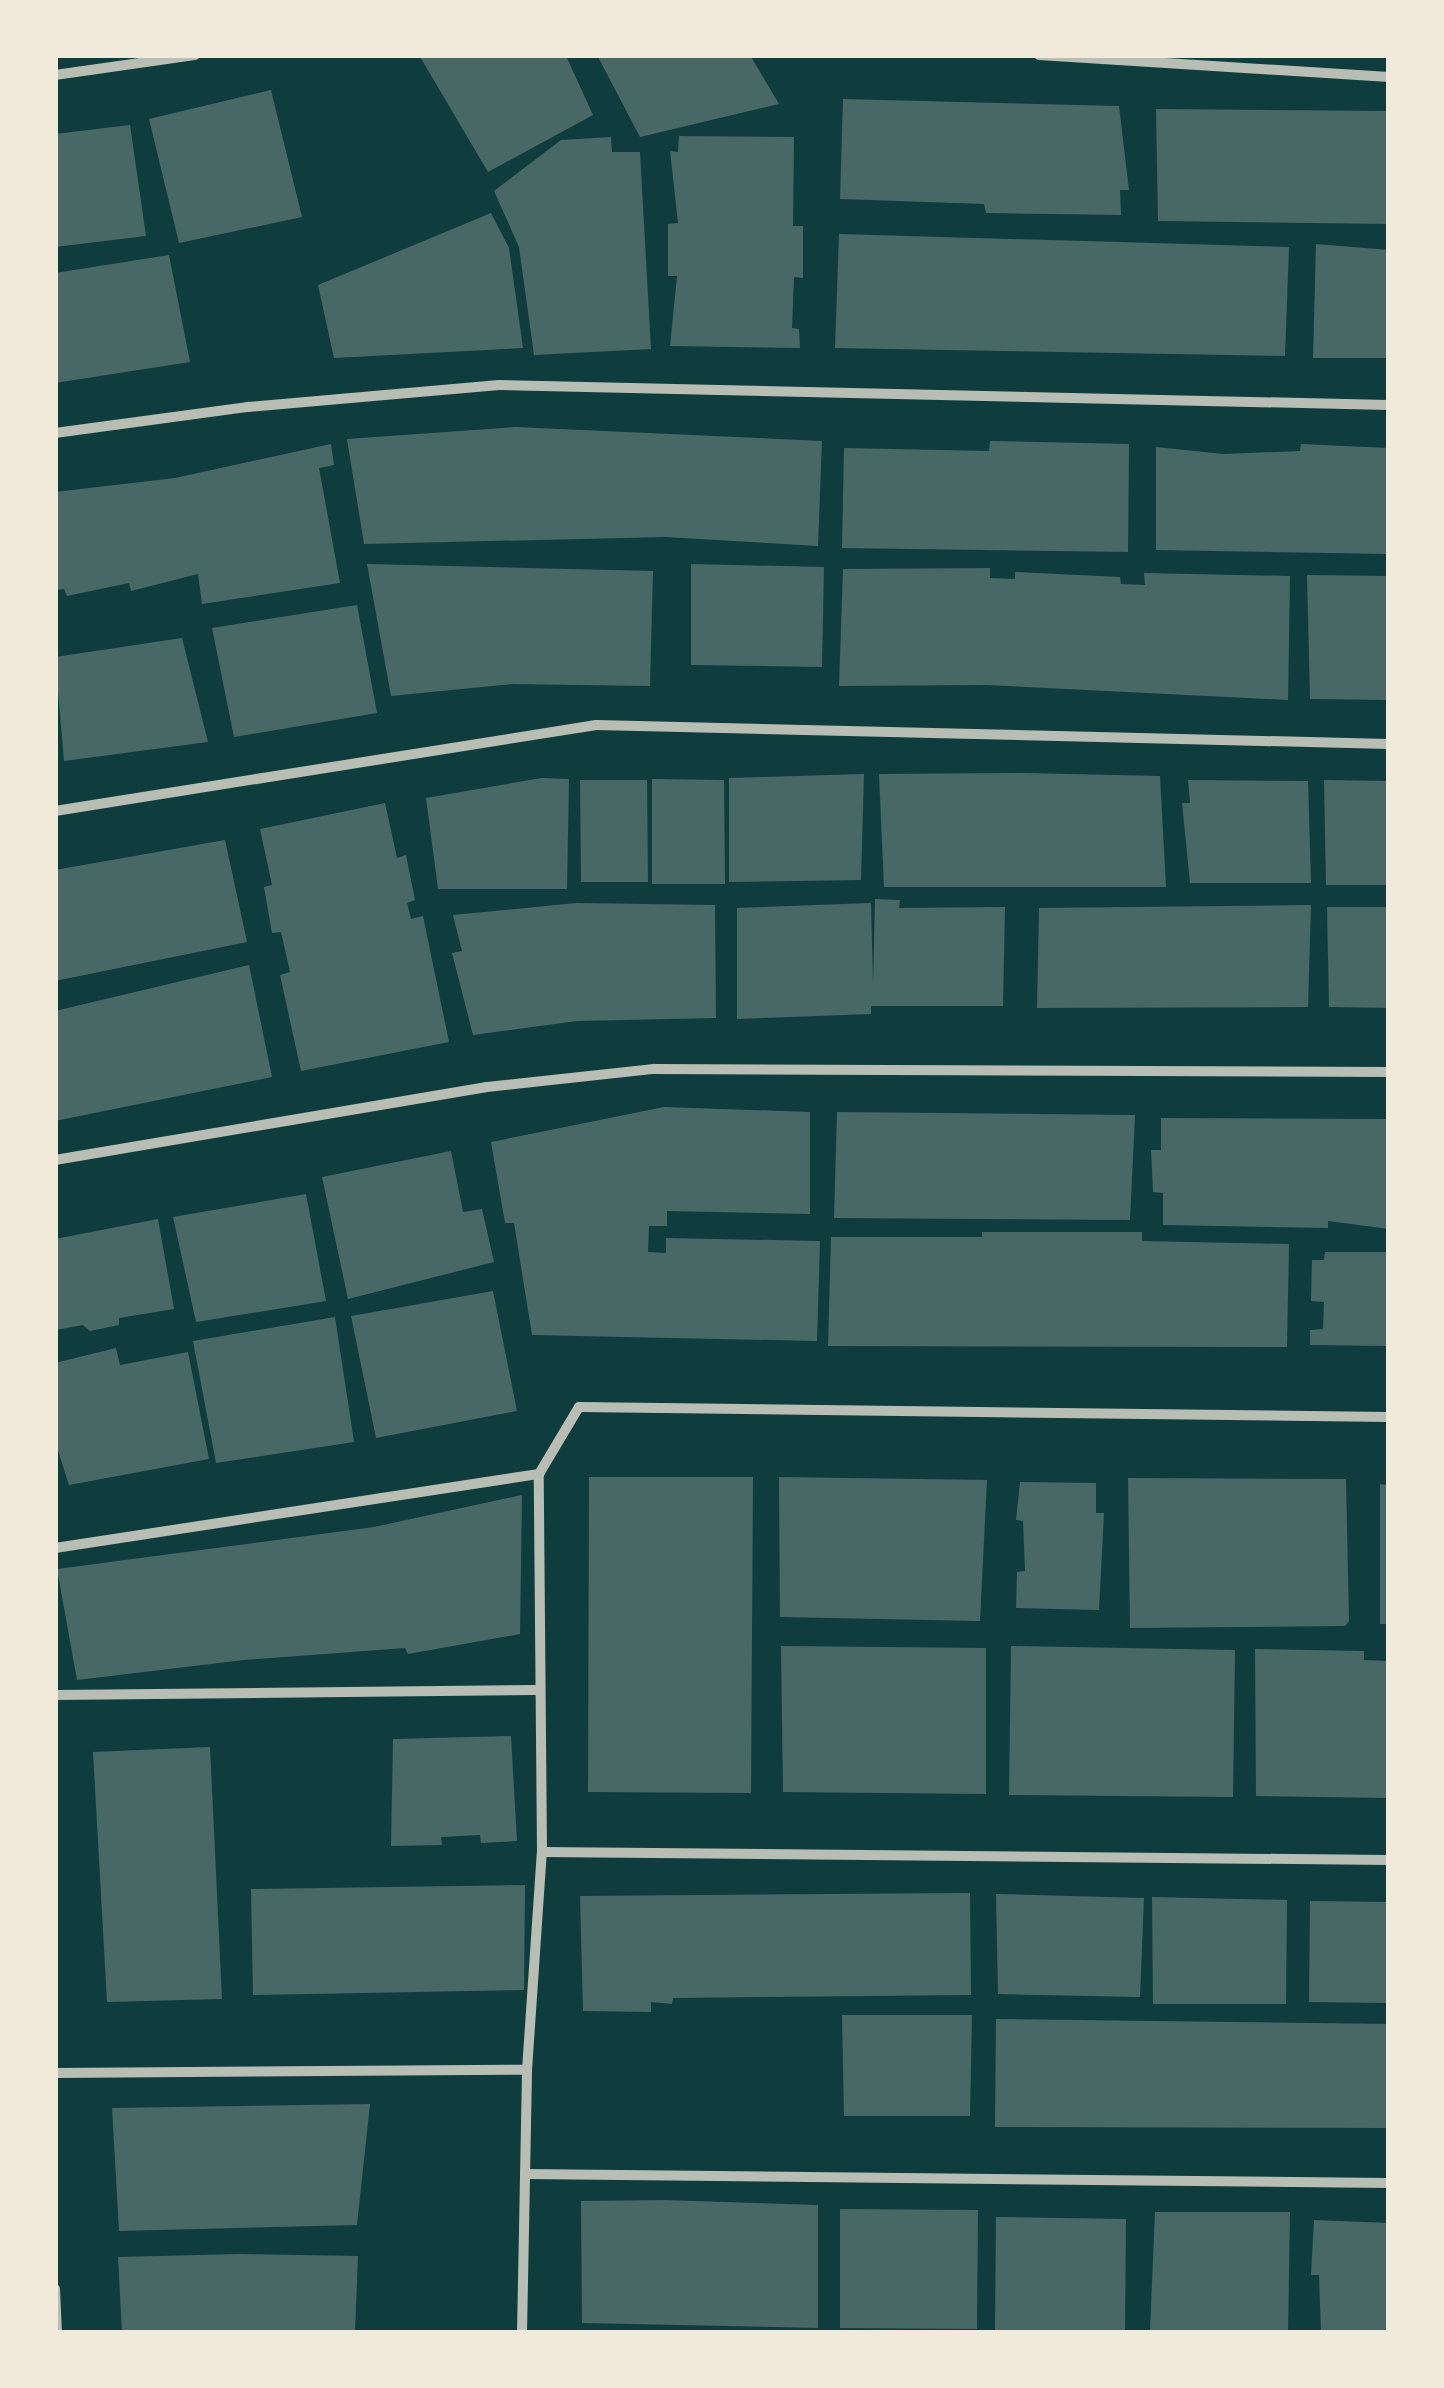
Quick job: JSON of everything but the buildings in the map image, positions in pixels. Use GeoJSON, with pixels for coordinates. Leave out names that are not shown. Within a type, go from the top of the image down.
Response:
{"type":"FeatureCollection","features":[{"type":"Feature","properties":{"kind":"street"},"geometry":{"type":"LineString","coordinates":[[55,75],[195,55]]}},
{"type":"Feature","properties":{"kind":"street"},"geometry":{"type":"LineString","coordinates":[[1039,55],[1389,78]]}},
{"type":"Feature","properties":{"kind":"street"},"geometry":{"type":"LineString","coordinates":[[55,433],[499,384],[1389,404]]}},
{"type":"Feature","properties":{"kind":"street"},"geometry":{"type":"LineString","coordinates":[[55,811],[596,725],[1389,744]]}},
{"type":"Feature","properties":{"kind":"street"},"geometry":{"type":"LineString","coordinates":[[55,1160],[487,1088],[654,1070],[1389,1072]]}},
{"type":"Feature","properties":{"kind":"street"},"geometry":{"type":"LineString","coordinates":[[522,2333],[527,2070],[542,1852],[537,1690],[539,1474],[579,1407],[1389,1417]]}},
{"type":"Feature","properties":{"kind":"street"},"geometry":{"type":"LineString","coordinates":[[55,1548],[539,1474]]}},
{"type":"Feature","properties":{"kind":"street"},"geometry":{"type":"LineString","coordinates":[[55,1695],[537,1690]]}},
{"type":"Feature","properties":{"kind":"street"},"geometry":{"type":"LineString","coordinates":[[542,1852],[1389,1860]]}},
{"type":"Feature","properties":{"kind":"street"},"geometry":{"type":"LineString","coordinates":[[55,2073],[527,2070]]}},
{"type":"Feature","properties":{"kind":"street"},"geometry":{"type":"LineString","coordinates":[[524,2174],[1389,2183]]}},
{"type":"Feature","properties":{"kind":"street"},"geometry":{"type":"LineString","coordinates":[[55,2289],[57,2333]]}}]}
